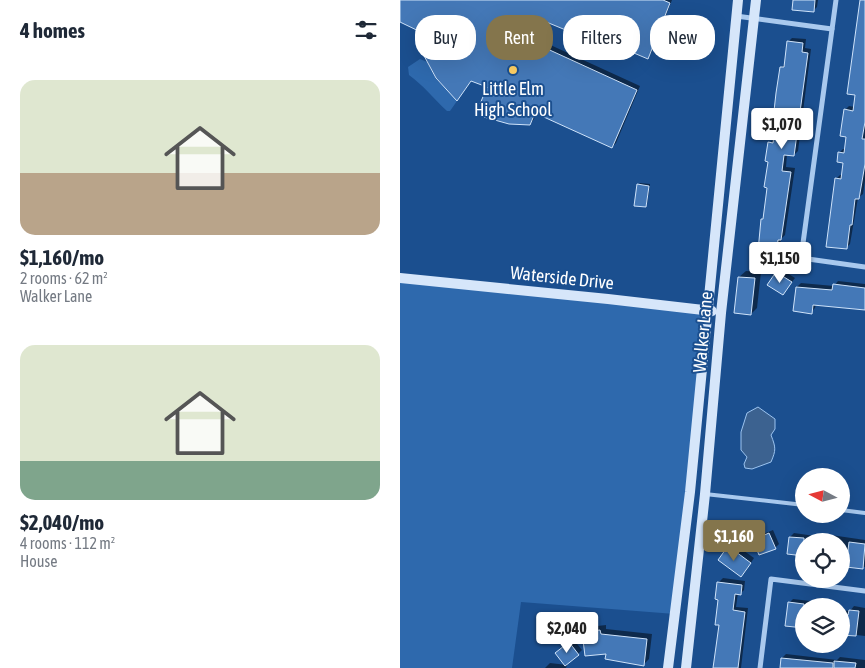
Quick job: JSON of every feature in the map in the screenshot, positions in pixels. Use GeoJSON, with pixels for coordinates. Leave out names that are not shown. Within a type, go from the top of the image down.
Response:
{"type":"FeatureCollection","features":[{"type":"Feature","properties":{"kind":"street","name":"Walker Lane"},"geometry":{"type":"LineString","coordinates":[[668,668],[690,492],[738,0]]}},
{"type":"Feature","properties":{"kind":"street","name":"Walker Lane"},"geometry":{"type":"LineString","coordinates":[[686,668],[706,494],[721,313],[756,0]]}},
{"type":"Feature","properties":{"kind":"street"},"geometry":{"type":"LineString","coordinates":[[836,0],[801,258],[865,267]]}},
{"type":"Feature","properties":{"kind":"street"},"geometry":{"type":"LineString","coordinates":[[736,16],[832,29]]}},
{"type":"Feature","properties":{"kind":"street","name":"Waterside Drive"},"geometry":{"type":"LineString","coordinates":[[400,278],[608,299],[721,313]]}},
{"type":"Feature","properties":{"kind":"street"},"geometry":{"type":"LineString","coordinates":[[690,492],[706,494]]}},
{"type":"Feature","properties":{"kind":"street"},"geometry":{"type":"LineString","coordinates":[[760,668],[771,579],[865,591]]}},
{"type":"Feature","properties":{"kind":"street"},"geometry":{"type":"LineString","coordinates":[[673,668],[677,634],[675,614]]}},
{"type":"Feature","properties":{"kind":"lane"},"geometry":{"type":"LineString","coordinates":[[706,494],[795,505]]}},
{"type":"Feature","properties":{"kind":"lane"},"geometry":{"type":"LineString","coordinates":[[850,511],[865,512]]}},
{"type":"Feature","properties":{"kind":"shaded area"},"geometry":{"type":"Polygon","coordinates":[[[418,60],[427,62],[436,79],[457,101],[450,111],[447,111],[409,75],[408,67],[418,60]]]}},
{"type":"Feature","properties":{"kind":"shaded area"},"geometry":{"type":"Polygon","coordinates":[[[400,280],[707,311],[675,614],[521,602],[512,668],[400,668],[400,280]]]}},
{"type":"Feature","properties":{"kind":"shaded area"},"geometry":{"type":"Polygon","coordinates":[[[758,407],[775,419],[775,429],[771,435],[775,452],[771,462],[752,469],[745,468],[744,464],[747,457],[741,450],[741,432],[747,413],[758,407]]]}},
{"type":"Feature","properties":{"kind":"building","name":"Little Elm High School"},"geometry":{"type":"Polygon","coordinates":[[[400,0],[663,0],[670,3],[665,15],[650,15],[650,54],[648,59],[640,56],[640,15],[563,15],[563,29],[553,25],[553,15],[486,15],[486,60],[553,60],[553,52],[563,56],[563,60],[571,60],[637,90],[612,148],[535,113],[530,125],[509,124],[484,117],[488,107],[480,104],[487,87],[471,81],[457,101],[436,78],[426,60],[476,60],[476,15],[415,15],[415,29],[400,22],[400,0]]]}},
{"type":"Feature","properties":{"kind":"building"},"geometry":{"type":"Polygon","coordinates":[[[793,0],[815,0],[814,12],[792,10],[793,0]]]}},
{"type":"Feature","properties":{"kind":"building"},"geometry":{"type":"Polygon","coordinates":[[[860,0],[865,0],[865,122],[862,139],[865,139],[865,164],[859,199],[855,199],[847,249],[826,247],[835,178],[841,179],[843,163],[837,162],[838,152],[844,153],[846,137],[840,136],[844,109],[853,111],[855,95],[847,94],[860,0]]]}},
{"type":"Feature","properties":{"kind":"building"},"geometry":{"type":"Polygon","coordinates":[[[787,41],[803,43],[802,52],[808,53],[794,156],[784,155],[782,171],[791,172],[781,240],[778,240],[775,265],[757,262],[761,219],[763,219],[767,188],[764,187],[768,162],[765,161],[768,142],[773,143],[777,112],[774,111],[776,93],[780,67],[784,67],[787,41]]]}},
{"type":"Feature","properties":{"kind":"building"},"geometry":{"type":"Polygon","coordinates":[[[637,184],[649,186],[646,207],[634,206],[637,184]]]}},
{"type":"Feature","properties":{"kind":"building"},"geometry":{"type":"Polygon","coordinates":[[[776,272],[792,282],[783,295],[767,285],[776,272]]]}},
{"type":"Feature","properties":{"kind":"building"},"geometry":{"type":"Polygon","coordinates":[[[738,277],[755,278],[751,315],[734,313],[738,277]]]}},
{"type":"Feature","properties":{"kind":"building"},"geometry":{"type":"Polygon","coordinates":[[[833,284],[865,288],[865,310],[813,305],[812,314],[793,311],[796,287],[832,290],[833,284]]]}},
{"type":"Feature","properties":{"kind":"building"},"geometry":{"type":"Polygon","coordinates":[[[769,533],[776,549],[759,555],[753,540],[769,533]]]}},
{"type":"Feature","properties":{"kind":"building"},"geometry":{"type":"Polygon","coordinates":[[[789,537],[795,537],[795,555],[787,554],[789,537]]]}},
{"type":"Feature","properties":{"kind":"building"},"geometry":{"type":"Polygon","coordinates":[[[850,542],[865,544],[863,569],[850,567],[850,542]]]}},
{"type":"Feature","properties":{"kind":"building"},"geometry":{"type":"Polygon","coordinates":[[[728,546],[751,563],[741,577],[718,560],[728,546]]]}},
{"type":"Feature","properties":{"kind":"building"},"geometry":{"type":"Polygon","coordinates":[[[717,582],[742,585],[741,595],[735,594],[733,610],[745,612],[738,668],[713,668],[719,625],[715,625],[718,600],[715,599],[717,582]]]}},
{"type":"Feature","properties":{"kind":"building"},"geometry":{"type":"Polygon","coordinates":[[[788,602],[795,603],[795,627],[785,626],[788,602]]]}},
{"type":"Feature","properties":{"kind":"building"},"geometry":{"type":"Polygon","coordinates":[[[850,610],[859,611],[856,636],[850,636],[850,610]]]}},
{"type":"Feature","properties":{"kind":"building"},"geometry":{"type":"Polygon","coordinates":[[[600,630],[601,634],[647,639],[644,666],[605,659],[606,654],[585,656],[582,632],[600,630]]]}},
{"type":"Feature","properties":{"kind":"building"},"geometry":{"type":"Polygon","coordinates":[[[569,642],[579,655],[565,666],[555,653],[569,642]]]}},
{"type":"Feature","properties":{"kind":"building"},"geometry":{"type":"Polygon","coordinates":[[[781,658],[833,663],[833,668],[780,668],[781,658]]]}},
{"type":"Feature","properties":{"kind":"building"},"geometry":{"type":"Polygon","coordinates":[[[834,661],[856,663],[855,668],[834,668],[834,661]]]}},
{"type":"Feature","properties":{"kind":"place","name":"Little Elm High School"},"geometry":{"type":"Point","coordinates":[513,70]}}]}
